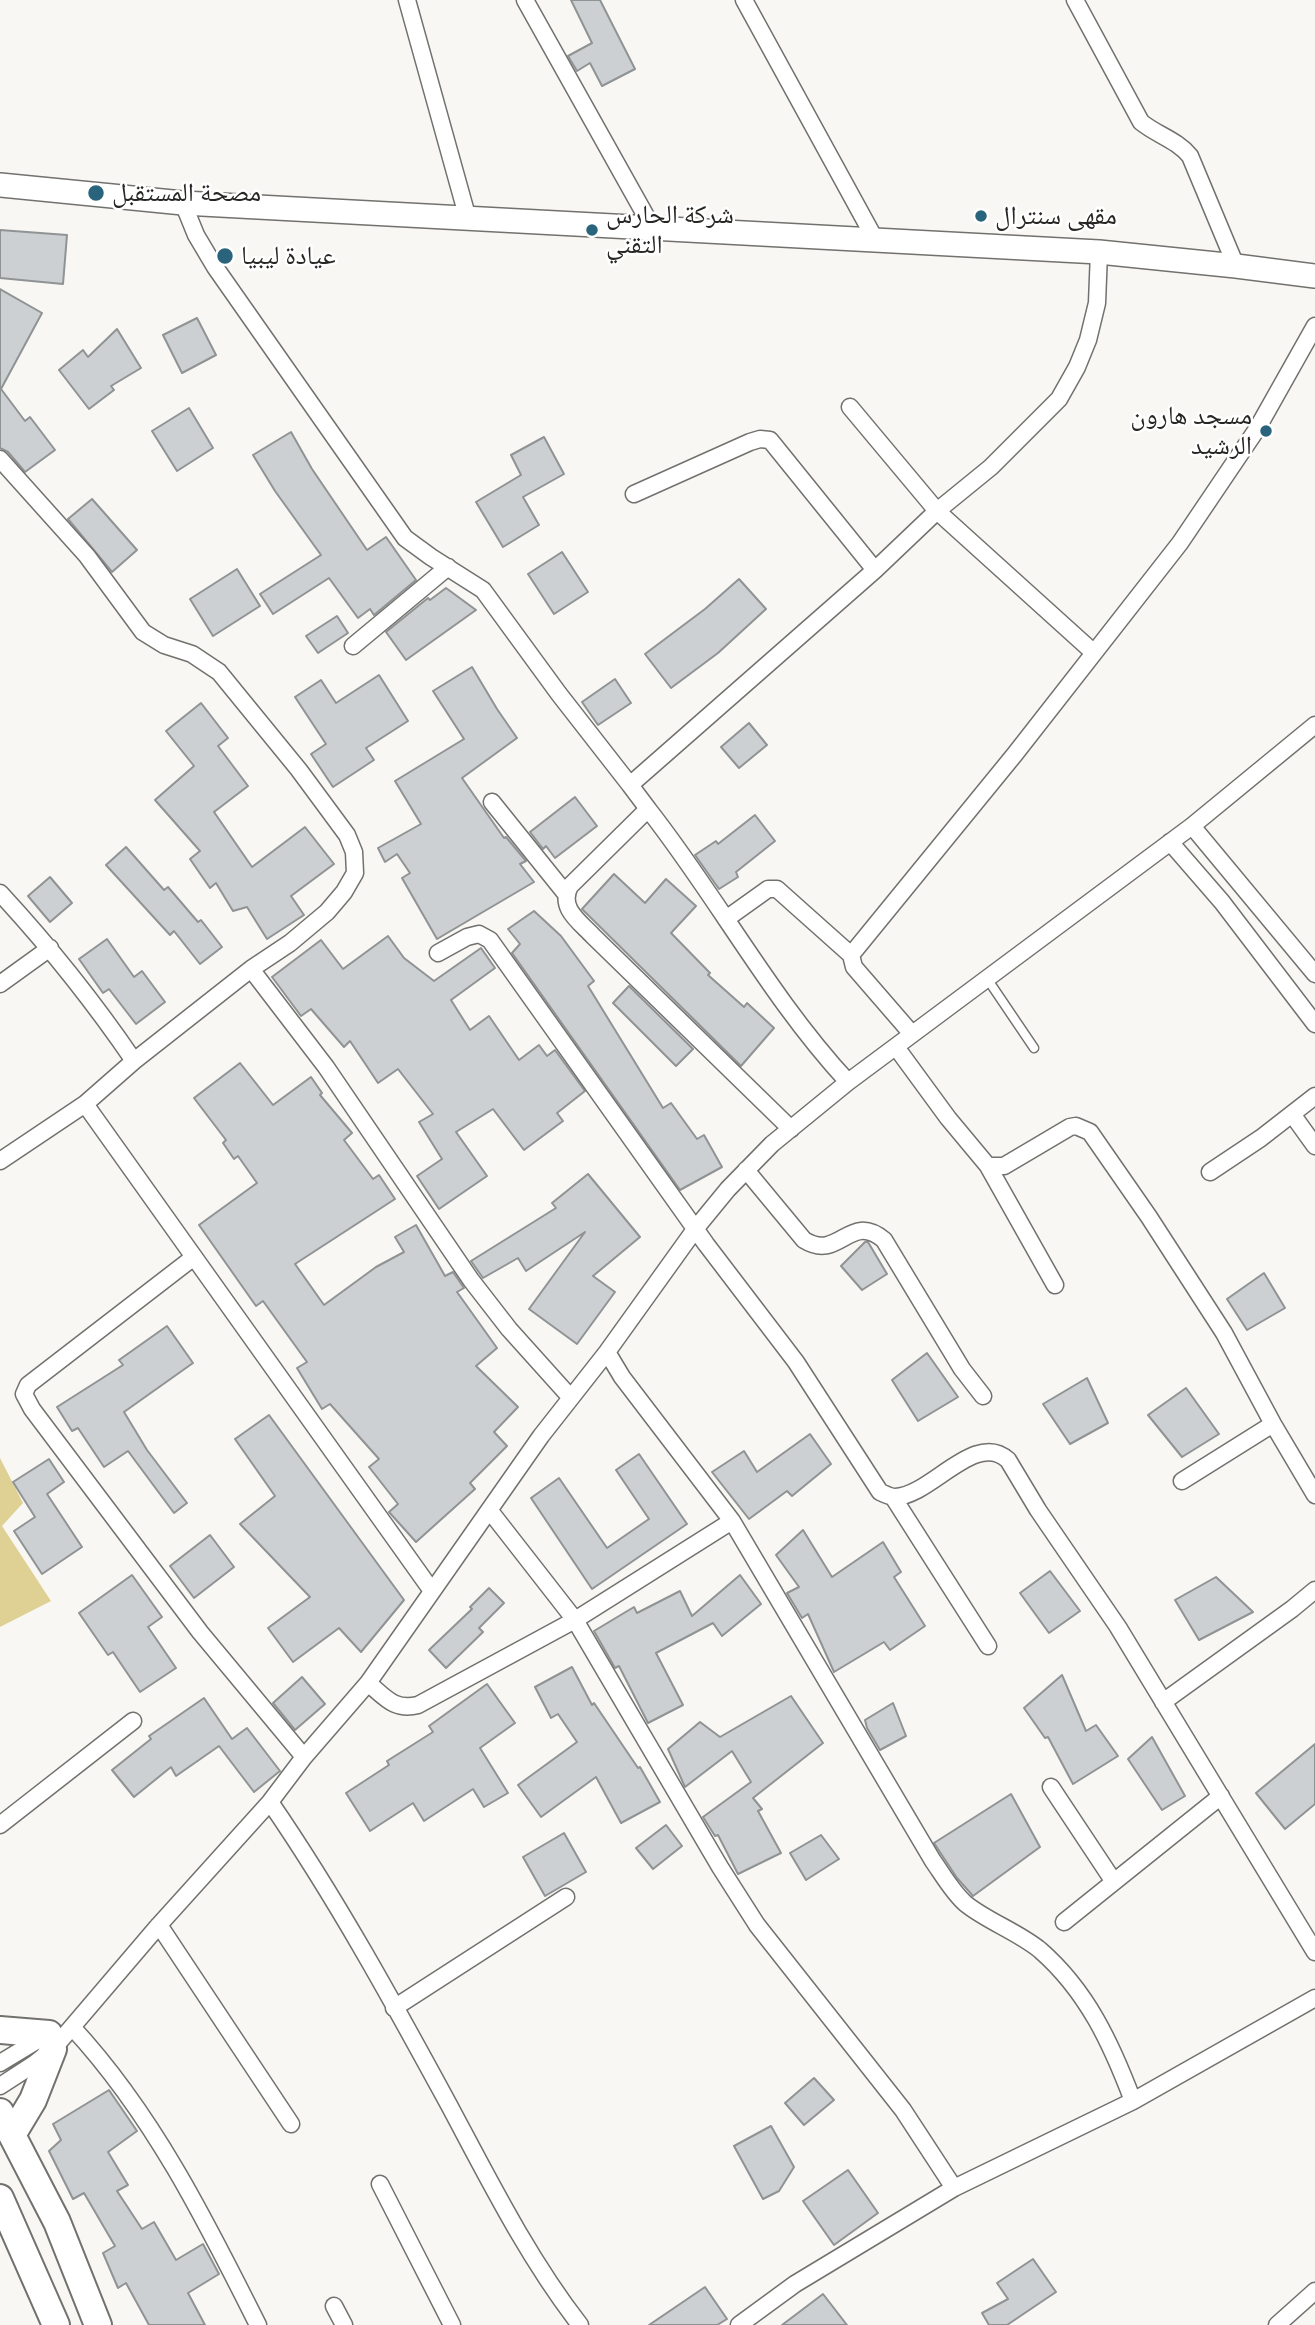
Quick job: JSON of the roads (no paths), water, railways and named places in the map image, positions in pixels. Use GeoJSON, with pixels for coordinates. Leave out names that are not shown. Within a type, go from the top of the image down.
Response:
{"type":"FeatureCollection","features":[{"type":"Feature","properties":{"kind":"main road"},"geometry":{"type":"LineString","coordinates":[[0,185],[183,203],[1099,252],[1236,265],[1315,276]]}},
{"type":"Feature","properties":{"kind":"main road"},"geometry":{"type":"LineString","coordinates":[[0,2030],[58,2037],[33,2099],[6,2124],[58,2222],[98,2325]]}},
{"type":"Feature","properties":{"kind":"main road"},"geometry":{"type":"LineString","coordinates":[[0,2199],[56,2325]]}},
{"type":"Feature","properties":{"kind":"street"},"geometry":{"type":"LineString","coordinates":[[407,0],[468,219]]}},
{"type":"Feature","properties":{"kind":"street"},"geometry":{"type":"LineString","coordinates":[[525,0],[652,227]]}},
{"type":"Feature","properties":{"kind":"street"},"geometry":{"type":"LineString","coordinates":[[744,0],[875,239]]}},
{"type":"Feature","properties":{"kind":"street"},"geometry":{"type":"LineString","coordinates":[[1075,0],[1141,122],[1153,132],[1182,147],[1190,156],[1236,265]]}},
{"type":"Feature","properties":{"kind":"street"},"geometry":{"type":"LineString","coordinates":[[183,203],[196,235],[215,267],[405,538],[483,590],[559,694],[676,845],[776,992],[826,1059],[848,1082]]}},
{"type":"Feature","properties":{"kind":"street"},"geometry":{"type":"LineString","coordinates":[[630,785],[991,467],[1059,399],[1088,340],[1097,303],[1099,252]]}},
{"type":"Feature","properties":{"kind":"street"},"geometry":{"type":"LineString","coordinates":[[851,955],[1015,754],[1180,544],[1256,429],[1315,326]]}},
{"type":"Feature","properties":{"kind":"street"},"geometry":{"type":"LineString","coordinates":[[850,407],[937,512],[1093,652]]}},
{"type":"Feature","properties":{"kind":"street"},"geometry":{"type":"LineString","coordinates":[[634,494],[750,442],[770,440],[875,569]]}},
{"type":"Feature","properties":{"kind":"street"},"geometry":{"type":"LineString","coordinates":[[0,459],[87,556],[143,632],[164,645],[191,654],[219,672],[299,770],[347,835],[354,852],[355,873],[344,892],[311,926],[251,969],[134,1061],[85,1104],[0,1161]]}},
{"type":"Feature","properties":{"kind":"street"},"geometry":{"type":"LineString","coordinates":[[353,646],[448,567]]}},
{"type":"Feature","properties":{"kind":"street"},"geometry":{"type":"LineString","coordinates":[[0,2086],[34,2064],[88,2008],[270,1802],[304,1757],[368,1683],[541,1436],[607,1352],[695,1228],[746,1170],[848,1082],[1192,826],[1315,725]]}},
{"type":"Feature","properties":{"kind":"street"},"geometry":{"type":"LineString","coordinates":[[492,802],[566,894]]}},
{"type":"Feature","properties":{"kind":"street"},"geometry":{"type":"LineString","coordinates":[[648,810],[570,886],[565,904],[570,912],[791,1129]]}},
{"type":"Feature","properties":{"kind":"street"},"geometry":{"type":"LineString","coordinates":[[1192,826],[1315,974]]}},
{"type":"Feature","properties":{"kind":"street"},"geometry":{"type":"LineString","coordinates":[[1170,842],[1222,902],[1315,1024]]}},
{"type":"Feature","properties":{"kind":"street"},"geometry":{"type":"LineString","coordinates":[[726,919],[768,889],[777,889],[851,955],[854,967],[912,1034]]}},
{"type":"Feature","properties":{"kind":"street"},"geometry":{"type":"LineString","coordinates":[[0,893],[50,947],[101,1012],[134,1061]]}},
{"type":"Feature","properties":{"kind":"street"},"geometry":{"type":"LineString","coordinates":[[438,953],[467,937],[479,934],[490,940],[695,1228],[796,1362],[880,1492],[893,1497],[906,1495],[969,1457],[982,1453],[1002,1454],[1008,1460],[1038,1510],[1118,1627],[1315,1952]]}},
{"type":"Feature","properties":{"kind":"street"},"geometry":{"type":"LineString","coordinates":[[0,984],[50,947]]}},
{"type":"Feature","properties":{"kind":"street"},"geometry":{"type":"LineString","coordinates":[[251,969],[326,1067],[471,1280],[509,1329],[572,1398]]}},
{"type":"Feature","properties":{"kind":"street"},"geometry":{"type":"LineString","coordinates":[[896,1047],[948,1118],[988,1166],[1055,1285]]}},
{"type":"Feature","properties":{"kind":"street"},"geometry":{"type":"LineString","coordinates":[[1210,1172],[1315,1096]]}},
{"type":"Feature","properties":{"kind":"street"},"geometry":{"type":"LineString","coordinates":[[85,1104],[432,1591]]}},
{"type":"Feature","properties":{"kind":"street"},"geometry":{"type":"LineString","coordinates":[[1293,1114],[1315,1146]]}},
{"type":"Feature","properties":{"kind":"street"},"geometry":{"type":"LineString","coordinates":[[988,1166],[1004,1166],[1070,1127],[1076,1126],[1090,1132],[1150,1217],[1224,1333],[1315,1495]]}},
{"type":"Feature","properties":{"kind":"street"},"geometry":{"type":"LineString","coordinates":[[746,1170],[804,1240],[816,1247],[827,1246],[858,1231],[870,1231],[884,1240],[956,1358],[983,1396]]}},
{"type":"Feature","properties":{"kind":"street"},"geometry":{"type":"LineString","coordinates":[[194,1257],[28,1385],[24,1394],[32,1409],[200,1632],[304,1757]]}},
{"type":"Feature","properties":{"kind":"street"},"geometry":{"type":"LineString","coordinates":[[607,1352],[622,1377],[732,1521],[933,1861],[967,1904],[1039,1949],[1069,1979],[1100,2024],[1133,2101]]}},
{"type":"Feature","properties":{"kind":"street"},"geometry":{"type":"LineString","coordinates":[[1182,1482],[1273,1424]]}},
{"type":"Feature","properties":{"kind":"street"},"geometry":{"type":"LineString","coordinates":[[893,1497],[988,1646]]}},
{"type":"Feature","properties":{"kind":"street"},"geometry":{"type":"LineString","coordinates":[[490,1511],[575,1620],[720,1867],[757,1924],[903,2110],[954,2188]]}},
{"type":"Feature","properties":{"kind":"street"},"geometry":{"type":"LineString","coordinates":[[368,1683],[395,1705],[406,1708],[418,1705],[575,1620],[732,1521]]}},
{"type":"Feature","properties":{"kind":"street"},"geometry":{"type":"LineString","coordinates":[[1163,1702],[1315,1590]]}},
{"type":"Feature","properties":{"kind":"street"},"geometry":{"type":"LineString","coordinates":[[0,1825],[133,1721]]}},
{"type":"Feature","properties":{"kind":"street"},"geometry":{"type":"LineString","coordinates":[[1051,1787],[1114,1882]]}},
{"type":"Feature","properties":{"kind":"street"},"geometry":{"type":"LineString","coordinates":[[1064,1922],[1221,1796]]}},
{"type":"Feature","properties":{"kind":"street"},"geometry":{"type":"LineString","coordinates":[[270,1802],[300,1845],[495,2191],[563,2303],[580,2325]]}},
{"type":"Feature","properties":{"kind":"street"},"geometry":{"type":"LineString","coordinates":[[394,2008],[566,1897]]}},
{"type":"Feature","properties":{"kind":"street"},"geometry":{"type":"LineString","coordinates":[[159,1925],[291,2124]]}},
{"type":"Feature","properties":{"kind":"street"},"geometry":{"type":"LineString","coordinates":[[739,2325],[795,2284],[954,2188],[1133,2101],[1315,1998]]}},
{"type":"Feature","properties":{"kind":"street"},"geometry":{"type":"LineString","coordinates":[[0,2063],[58,2037],[88,2008]]}},
{"type":"Feature","properties":{"kind":"street"},"geometry":{"type":"LineString","coordinates":[[58,2037],[93,2050],[156,2137],[215,2238],[258,2325]]}},
{"type":"Feature","properties":{"kind":"street"},"geometry":{"type":"LineString","coordinates":[[380,2184],[452,2325]]}},
{"type":"Feature","properties":{"kind":"street"},"geometry":{"type":"LineString","coordinates":[[1277,2325],[1315,2291]]}},
{"type":"Feature","properties":{"kind":"street"},"geometry":{"type":"LineString","coordinates":[[334,2306],[344,2325]]}},
{"type":"Feature","properties":{"kind":"lane"},"geometry":{"type":"LineString","coordinates":[[986,977],[1034,1048]]}},
{"type":"Feature","properties":{"kind":"place","name":"مصحة المستقبل"},"geometry":{"type":"Point","coordinates":[96,193]}},
{"type":"Feature","properties":{"kind":"place","name":"مقهى سنترال"},"geometry":{"type":"Point","coordinates":[981,216]}},
{"type":"Feature","properties":{"kind":"place","name":"شركة الحارس التقني"},"geometry":{"type":"Point","coordinates":[592,230]}},
{"type":"Feature","properties":{"kind":"place","name":"عيادة ليبيا"},"geometry":{"type":"Point","coordinates":[225,256]}},
{"type":"Feature","properties":{"kind":"place","name":"مسجد هارون الرشيد"},"geometry":{"type":"Point","coordinates":[1266,431]}}]}
